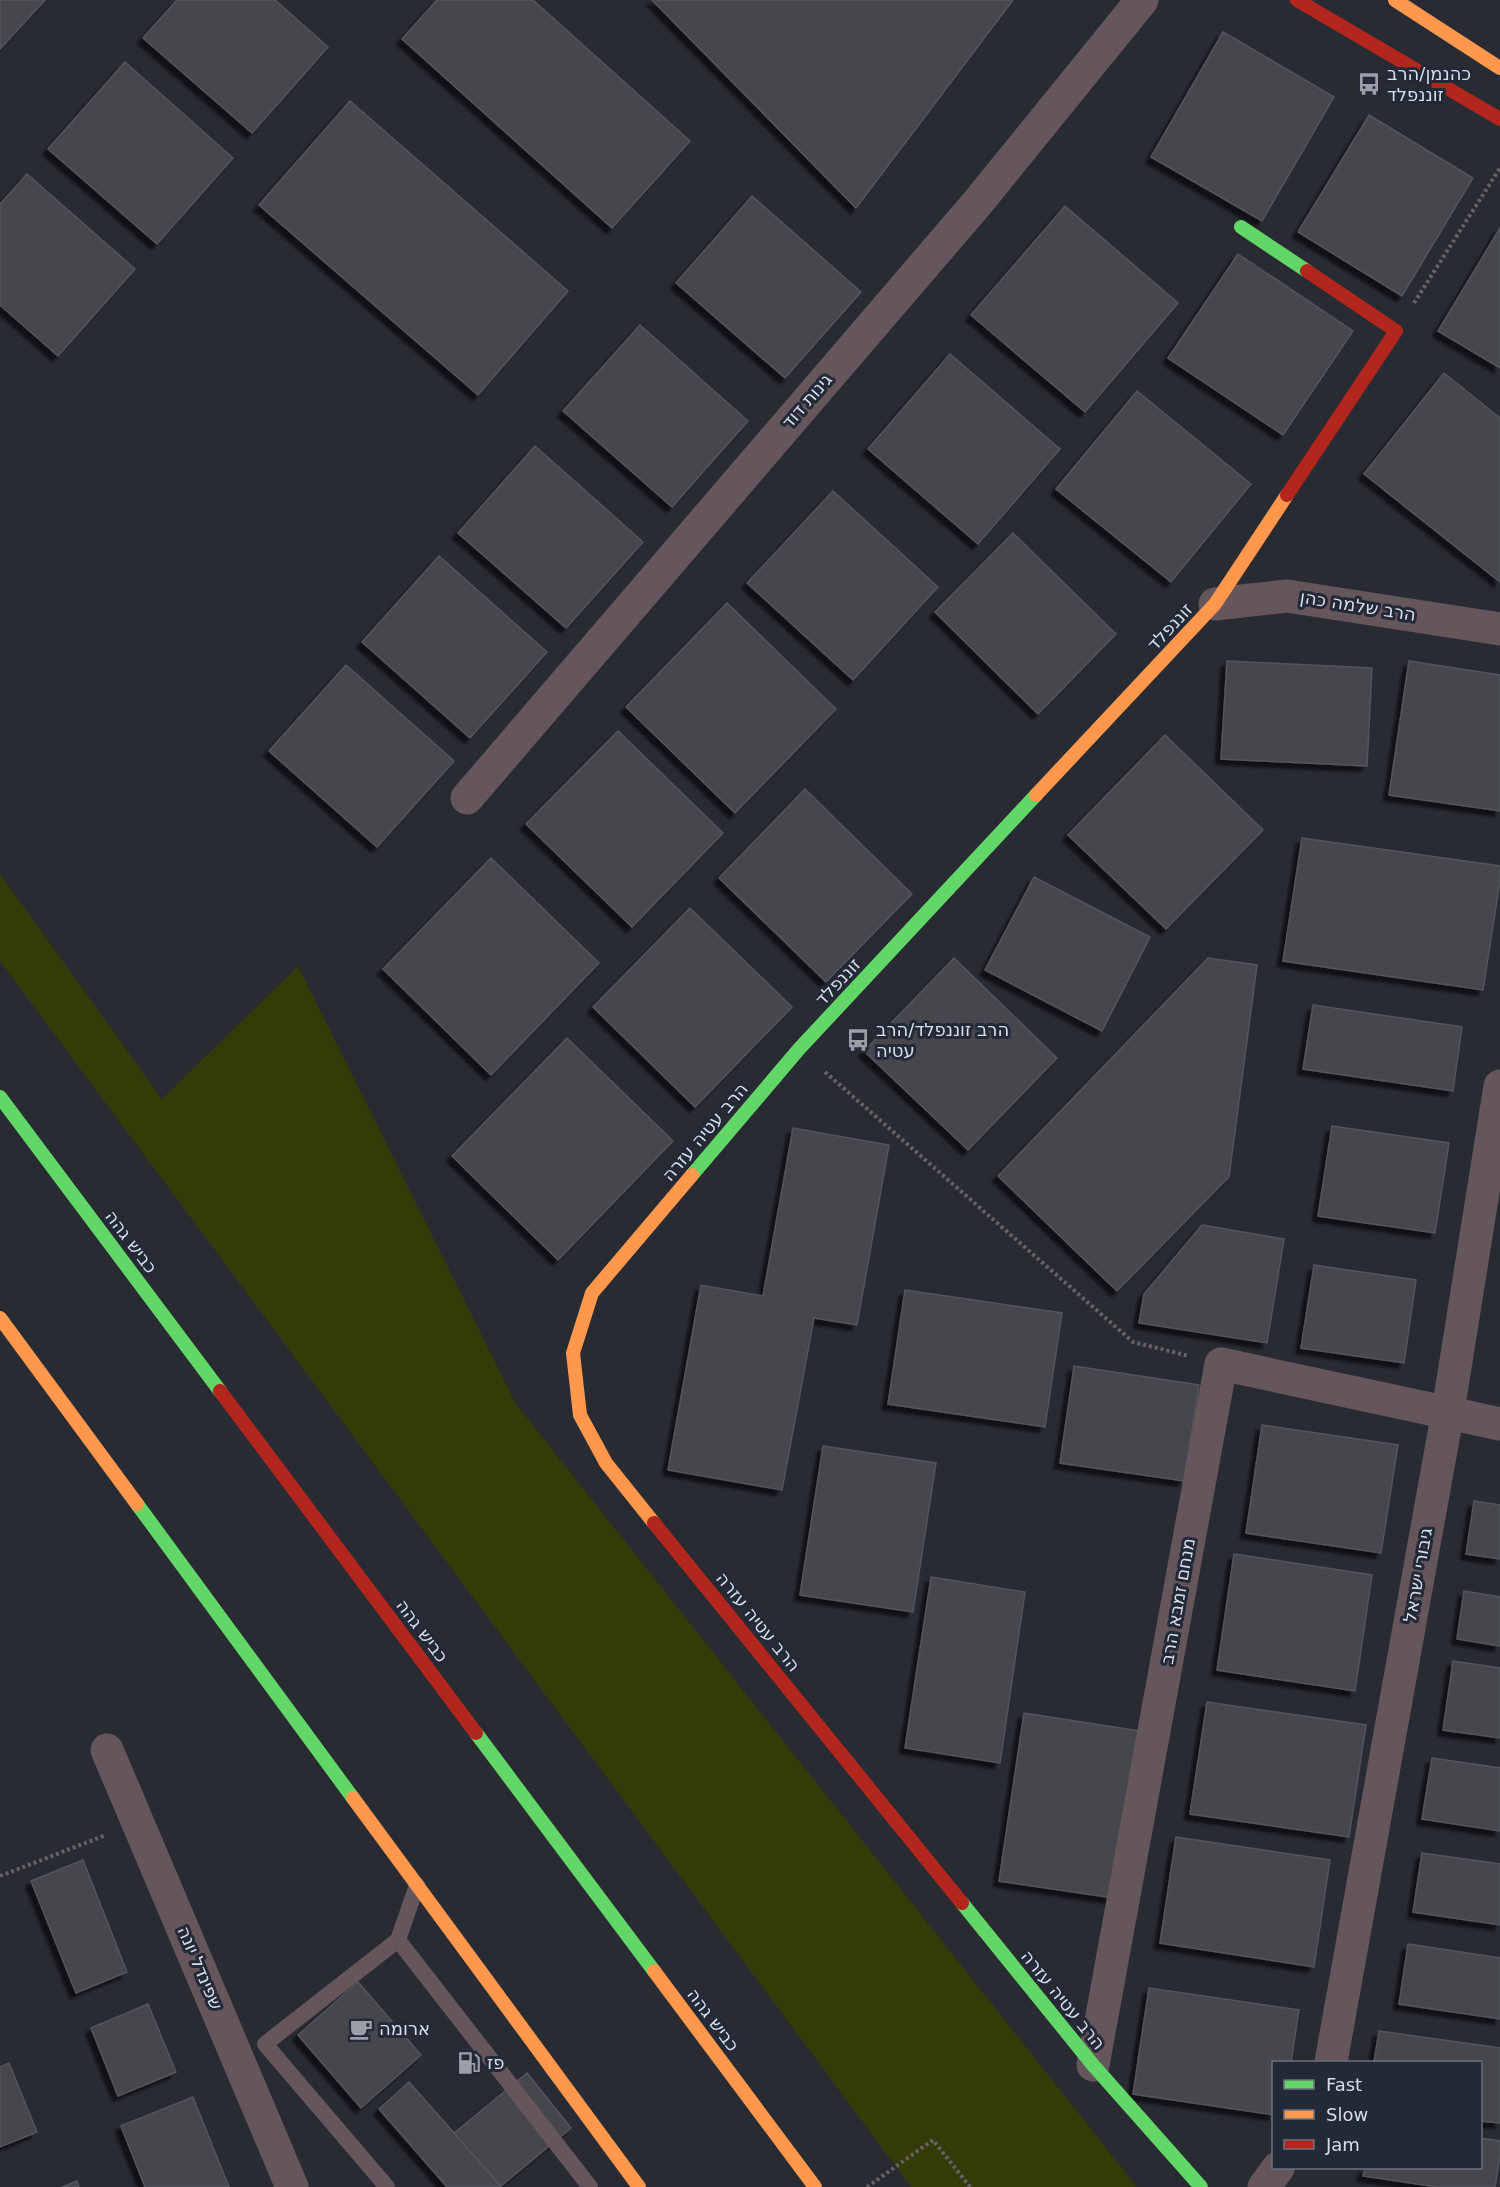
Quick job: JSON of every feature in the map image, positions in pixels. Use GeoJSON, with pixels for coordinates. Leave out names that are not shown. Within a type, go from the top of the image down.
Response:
{"type":"FeatureCollection","features":[{"type":"Feature","properties":{"kind":"main road"},"geometry":{"type":"LineString","coordinates":[[1297,0],[1500,119]]}},
{"type":"Feature","properties":{"kind":"main road"},"geometry":{"type":"LineString","coordinates":[[1395,0],[1500,69]]}},
{"type":"Feature","properties":{"kind":"main road"},"geometry":{"type":"LineString","coordinates":[[1240,227],[1396,331]]}},
{"type":"Feature","properties":{"kind":"main road","name":"זוננפלד"},"geometry":{"type":"LineString","coordinates":[[799,1049],[1215,604],[1396,331]]}},
{"type":"Feature","properties":{"kind":"main road","name":"הרב עטיה עזרה"},"geometry":{"type":"LineString","coordinates":[[799,1049],[592,1293],[573,1353],[579,1415],[606,1463],[1093,2066],[1201,2187]]}},
{"type":"Feature","properties":{"kind":"main road","name":"כביש גהה"},"geometry":{"type":"LineString","coordinates":[[0,1097],[815,2187]]}},
{"type":"Feature","properties":{"kind":"main road"},"geometry":{"type":"LineString","coordinates":[[0,1318],[639,2187]]}},
{"type":"Feature","properties":{"kind":"street","name":"גינות דוד"},"geometry":{"type":"LineString","coordinates":[[467,798],[979,201],[1142,0]]}},
{"type":"Feature","properties":{"kind":"street","name":"הרב שלמה כהן"},"geometry":{"type":"LineString","coordinates":[[1215,604],[1287,596],[1500,629]]}},
{"type":"Feature","properties":{"kind":"street","name":"גיבורי ישראל"},"geometry":{"type":"LineString","coordinates":[[1331,2061],[1448,1411],[1500,1086]]}},
{"type":"Feature","properties":{"kind":"street"},"geometry":{"type":"LineString","coordinates":[[1221,1364],[1500,1424]]}},
{"type":"Feature","properties":{"kind":"street","name":"מנחם זמבא הרב"},"geometry":{"type":"LineString","coordinates":[[1093,2066],[1221,1364]]}},
{"type":"Feature","properties":{"kind":"street","name":"שפינדל יונה"},"geometry":{"type":"LineString","coordinates":[[107,1750],[292,2187]]}},
{"type":"Feature","properties":{"kind":"street"},"geometry":{"type":"LineString","coordinates":[[1264,2187],[1277,2169]]}},
{"type":"Feature","properties":{"kind":"lane"},"geometry":{"type":"LineString","coordinates":[[387,2187],[265,2044],[398,1940],[417,1885]]}},
{"type":"Feature","properties":{"kind":"lane"},"geometry":{"type":"LineString","coordinates":[[398,1940],[590,2187]]}},
{"type":"Feature","properties":{"kind":"path"},"geometry":{"type":"LineString","coordinates":[[1396,331],[1500,168]]}},
{"type":"Feature","properties":{"kind":"path"},"geometry":{"type":"LineString","coordinates":[[799,1049],[1133,1342],[1221,1364]]}},
{"type":"Feature","properties":{"kind":"path"},"geometry":{"type":"LineString","coordinates":[[0,1876],[138,1823]]}},
{"type":"Feature","properties":{"kind":"path"},"geometry":{"type":"LineString","coordinates":[[867,2187],[933,2140],[970,2187]]}},
{"type":"Feature","properties":{"kind":"green space"},"geometry":{"type":"Polygon","coordinates":[[[0,874],[162,1099],[298,966],[516,1404],[1137,2187],[911,2187],[0,961],[0,874]]]}},
{"type":"Feature","properties":{"kind":"building"},"geometry":{"type":"Polygon","coordinates":[[[0,0],[45,0],[0,49],[0,0]]]}},
{"type":"Feature","properties":{"kind":"building"},"geometry":{"type":"Polygon","coordinates":[[[177,0],[275,0],[328,47],[252,133],[143,38],[177,0]]]}},
{"type":"Feature","properties":{"kind":"building"},"geometry":{"type":"Polygon","coordinates":[[[437,0],[533,0],[690,141],[612,228],[402,39],[437,0]]]}},
{"type":"Feature","properties":{"kind":"building"},"geometry":{"type":"Polygon","coordinates":[[[652,0],[1013,0],[856,208],[652,0]]]}},
{"type":"Feature","properties":{"kind":"building"},"geometry":{"type":"Polygon","coordinates":[[[1223,32],[1334,97],[1262,221],[1151,157],[1223,32]]]}},
{"type":"Feature","properties":{"kind":"building"},"geometry":{"type":"Polygon","coordinates":[[[125,62],[233,158],[157,244],[48,149],[125,62]]]}},
{"type":"Feature","properties":{"kind":"building"},"geometry":{"type":"Polygon","coordinates":[[[350,101],[568,291],[478,395],[259,205],[350,101]]]}},
{"type":"Feature","properties":{"kind":"building"},"geometry":{"type":"Polygon","coordinates":[[[1369,115],[1473,178],[1402,296],[1298,232],[1369,115]]]}},
{"type":"Feature","properties":{"kind":"building"},"geometry":{"type":"Polygon","coordinates":[[[27,174],[135,269],[58,356],[0,305],[0,204],[27,174]]]}},
{"type":"Feature","properties":{"kind":"building"},"geometry":{"type":"Polygon","coordinates":[[[752,196],[861,292],[785,378],[676,283],[752,196]]]}},
{"type":"Feature","properties":{"kind":"building"},"geometry":{"type":"Polygon","coordinates":[[[1065,206],[1178,303],[1085,412],[971,315],[1065,206]]]}},
{"type":"Feature","properties":{"kind":"building"},"geometry":{"type":"Polygon","coordinates":[[[1500,228],[1500,368],[1438,331],[1500,228]]]}},
{"type":"Feature","properties":{"kind":"building"},"geometry":{"type":"Polygon","coordinates":[[[1238,254],[1353,331],[1283,435],[1168,358],[1238,254]]]}},
{"type":"Feature","properties":{"kind":"building"},"geometry":{"type":"Polygon","coordinates":[[[640,325],[748,421],[672,507],[563,411],[640,325]]]}},
{"type":"Feature","properties":{"kind":"building"},"geometry":{"type":"Polygon","coordinates":[[[950,354],[1060,449],[978,544],[868,449],[950,354]]]}},
{"type":"Feature","properties":{"kind":"building"},"geometry":{"type":"Polygon","coordinates":[[[1444,373],[1500,418],[1500,582],[1364,474],[1444,373]]]}},
{"type":"Feature","properties":{"kind":"building"},"geometry":{"type":"Polygon","coordinates":[[[1137,391],[1251,484],[1171,582],[1056,489],[1137,391]]]}},
{"type":"Feature","properties":{"kind":"building"},"geometry":{"type":"Polygon","coordinates":[[[535,446],[643,542],[566,628],[458,533],[535,446]]]}},
{"type":"Feature","properties":{"kind":"building"},"geometry":{"type":"Polygon","coordinates":[[[833,491],[938,587],[853,680],[747,583],[833,491]]]}},
{"type":"Feature","properties":{"kind":"building"},"geometry":{"type":"Polygon","coordinates":[[[1013,533],[1116,634],[1038,714],[935,612],[1013,533]]]}},
{"type":"Feature","properties":{"kind":"building"},"geometry":{"type":"Polygon","coordinates":[[[439,556],[547,652],[470,738],[362,642],[439,556]]]}},
{"type":"Feature","properties":{"kind":"building"},"geometry":{"type":"Polygon","coordinates":[[[727,603],[836,709],[735,813],[626,707],[727,603]]]}},
{"type":"Feature","properties":{"kind":"building"},"geometry":{"type":"Polygon","coordinates":[[[1227,661],[1372,668],[1367,766],[1221,759],[1227,661]]]}},
{"type":"Feature","properties":{"kind":"building"},"geometry":{"type":"Polygon","coordinates":[[[1409,661],[1500,675],[1500,811],[1389,795],[1409,661]]]}},
{"type":"Feature","properties":{"kind":"building"},"geometry":{"type":"Polygon","coordinates":[[[346,665],[454,761],[377,847],[269,751],[346,665]]]}},
{"type":"Feature","properties":{"kind":"building"},"geometry":{"type":"Polygon","coordinates":[[[618,731],[723,833],[632,927],[526,824],[618,731]]]}},
{"type":"Feature","properties":{"kind":"building"},"geometry":{"type":"Polygon","coordinates":[[[1165,735],[1263,830],[1166,929],[1068,835],[1165,735]]]}},
{"type":"Feature","properties":{"kind":"building"},"geometry":{"type":"Polygon","coordinates":[[[805,789],[912,894],[826,982],[719,878],[805,789]]]}},
{"type":"Feature","properties":{"kind":"building"},"geometry":{"type":"Polygon","coordinates":[[[1302,838],[1500,866],[1500,881],[1483,990],[1283,961],[1302,838]]]}},
{"type":"Feature","properties":{"kind":"building"},"geometry":{"type":"Polygon","coordinates":[[[491,858],[599,963],[491,1075],[383,969],[491,858]]]}},
{"type":"Feature","properties":{"kind":"building"},"geometry":{"type":"Polygon","coordinates":[[[1034,877],[1150,937],[1102,1031],[985,970],[1034,877]]]}},
{"type":"Feature","properties":{"kind":"building"},"geometry":{"type":"Polygon","coordinates":[[[690,908],[792,1007],[695,1107],[593,1007],[690,908]]]}},
{"type":"Feature","properties":{"kind":"building"},"geometry":{"type":"Polygon","coordinates":[[[954,958],[1057,1058],[968,1150],[864,1051],[954,958]]]}},
{"type":"Feature","properties":{"kind":"building"},"geometry":{"type":"Polygon","coordinates":[[[1208,958],[1257,965],[1229,1177],[1117,1291],[998,1176],[1208,958]]]}},
{"type":"Feature","properties":{"kind":"building"},"geometry":{"type":"Polygon","coordinates":[[[1313,1005],[1462,1027],[1453,1091],[1303,1069],[1313,1005]]]}},
{"type":"Feature","properties":{"kind":"building"},"geometry":{"type":"Polygon","coordinates":[[[567,1038],[673,1141],[558,1260],[452,1156],[567,1038]]]}},
{"type":"Feature","properties":{"kind":"building"},"geometry":{"type":"Polygon","coordinates":[[[1332,1126],[1449,1143],[1435,1233],[1318,1216],[1332,1126]]]}},
{"type":"Feature","properties":{"kind":"building"},"geometry":{"type":"Polygon","coordinates":[[[793,1128],[889,1145],[857,1325],[814,1318],[782,1490],[668,1470],[701,1285],[763,1296],[793,1128]]]}},
{"type":"Feature","properties":{"kind":"building"},"geometry":{"type":"Polygon","coordinates":[[[1202,1225],[1284,1239],[1267,1343],[1139,1323],[1144,1294],[1202,1225]]]}},
{"type":"Feature","properties":{"kind":"building"},"geometry":{"type":"Polygon","coordinates":[[[1314,1265],[1416,1280],[1404,1363],[1301,1348],[1314,1265]]]}},
{"type":"Feature","properties":{"kind":"building"},"geometry":{"type":"Polygon","coordinates":[[[905,1290],[1062,1313],[1045,1427],[888,1404],[905,1290]]]}},
{"type":"Feature","properties":{"kind":"building"},"geometry":{"type":"Polygon","coordinates":[[[1074,1366],[1199,1385],[1184,1481],[1060,1463],[1074,1366]]]}},
{"type":"Feature","properties":{"kind":"building"},"geometry":{"type":"Polygon","coordinates":[[[1262,1425],[1398,1445],[1381,1553],[1246,1533],[1262,1425]]]}},
{"type":"Feature","properties":{"kind":"building"},"geometry":{"type":"Polygon","coordinates":[[[823,1446],[936,1463],[913,1612],[800,1595],[823,1446]]]}},
{"type":"Feature","properties":{"kind":"building"},"geometry":{"type":"Polygon","coordinates":[[[1474,1501],[1500,1505],[1500,1559],[1466,1554],[1474,1501]]]}},
{"type":"Feature","properties":{"kind":"building"},"geometry":{"type":"Polygon","coordinates":[[[1234,1554],[1372,1575],[1355,1691],[1217,1670],[1234,1554]]]}},
{"type":"Feature","properties":{"kind":"building"},"geometry":{"type":"Polygon","coordinates":[[[931,1577],[1025,1592],[1000,1763],[905,1748],[931,1577]]]}},
{"type":"Feature","properties":{"kind":"building"},"geometry":{"type":"Polygon","coordinates":[[[1464,1591],[1500,1597],[1500,1646],[1457,1639],[1464,1591]]]}},
{"type":"Feature","properties":{"kind":"building"},"geometry":{"type":"Polygon","coordinates":[[[1453,1661],[1500,1668],[1500,1738],[1443,1730],[1453,1661]]]}},
{"type":"Feature","properties":{"kind":"building"},"geometry":{"type":"Polygon","coordinates":[[[1207,1702],[1366,1725],[1349,1837],[1190,1814],[1207,1702]]]}},
{"type":"Feature","properties":{"kind":"building"},"geometry":{"type":"Polygon","coordinates":[[[1024,1713],[1139,1731],[1113,1898],[999,1881],[1024,1713]]]}},
{"type":"Feature","properties":{"kind":"building"},"geometry":{"type":"Polygon","coordinates":[[[1432,1758],[1500,1768],[1500,1831],[1422,1819],[1432,1758]]]}},
{"type":"Feature","properties":{"kind":"building"},"geometry":{"type":"Polygon","coordinates":[[[1176,1837],[1330,1860],[1314,1967],[1160,1943],[1176,1837]]]}},
{"type":"Feature","properties":{"kind":"building"},"geometry":{"type":"Polygon","coordinates":[[[1422,1853],[1500,1864],[1500,1925],[1413,1912],[1422,1853]]]}},
{"type":"Feature","properties":{"kind":"building"},"geometry":{"type":"Polygon","coordinates":[[[83,1860],[127,1972],[76,1993],[31,1881],[83,1860]]]}},
{"type":"Feature","properties":{"kind":"building"},"geometry":{"type":"Polygon","coordinates":[[[1408,1944],[1500,1958],[1500,2019],[1399,2004],[1408,1944]]]}},
{"type":"Feature","properties":{"kind":"building"},"geometry":{"type":"Polygon","coordinates":[[[358,1982],[421,2055],[361,2108],[298,2035],[358,1982]]]}},
{"type":"Feature","properties":{"kind":"building"},"geometry":{"type":"Polygon","coordinates":[[[1149,1988],[1299,2010],[1291,2061],[1272,2061],[1272,2115],[1133,2094],[1149,1988]]]}},
{"type":"Feature","properties":{"kind":"building"},"geometry":{"type":"Polygon","coordinates":[[[148,2004],[176,2072],[118,2096],[91,2028],[148,2004]]]}},
{"type":"Feature","properties":{"kind":"building"},"geometry":{"type":"Polygon","coordinates":[[[1379,2031],[1500,2048],[1500,2123],[1482,2121],[1482,2061],[1374,2061],[1379,2031]]]}},
{"type":"Feature","properties":{"kind":"building"},"geometry":{"type":"Polygon","coordinates":[[[9,2063],[37,2132],[0,2147],[0,2067],[9,2063]]]}},
{"type":"Feature","properties":{"kind":"building"},"geometry":{"type":"Polygon","coordinates":[[[527,2073],[571,2128],[501,2186],[454,2133],[527,2073]]]}},
{"type":"Feature","properties":{"kind":"building"},"geometry":{"type":"Polygon","coordinates":[[[409,2082],[501,2187],[447,2187],[379,2109],[409,2082]]]}},
{"type":"Feature","properties":{"kind":"building"},"geometry":{"type":"Polygon","coordinates":[[[193,2097],[229,2187],[145,2187],[121,2126],[193,2097]]]}},
{"type":"Feature","properties":{"kind":"building"},"geometry":{"type":"Polygon","coordinates":[[[1482,2138],[1500,2141],[1495,2187],[1437,2187],[1363,2176],[1365,2169],[1482,2169],[1482,2138]]]}},
{"type":"Feature","properties":{"kind":"building"},"geometry":{"type":"Polygon","coordinates":[[[77,2181],[79,2187],[62,2187],[77,2181]]]}},
{"type":"Feature","properties":{"kind":"traffic: fast"},"geometry":{"type":"LineString","coordinates":[[1241,227],[1307,271]]}},
{"type":"Feature","properties":{"kind":"traffic: fast"},"geometry":{"type":"LineString","coordinates":[[692,1175],[799,1049],[1036,795]]}},
{"type":"Feature","properties":{"kind":"traffic: fast"},"geometry":{"type":"LineString","coordinates":[[0,1097],[220,1391]]}},
{"type":"Feature","properties":{"kind":"traffic: fast"},"geometry":{"type":"LineString","coordinates":[[137,1504],[353,1798]]}},
{"type":"Feature","properties":{"kind":"traffic: fast"},"geometry":{"type":"LineString","coordinates":[[476,1733],[654,1971]]}},
{"type":"Feature","properties":{"kind":"traffic: fast"},"geometry":{"type":"LineString","coordinates":[[962,1903],[1093,2065],[1201,2187]]}},
{"type":"Feature","properties":{"kind":"traffic: slow"},"geometry":{"type":"LineString","coordinates":[[1395,0],[1500,68]]}},
{"type":"Feature","properties":{"kind":"traffic: slow"},"geometry":{"type":"LineString","coordinates":[[1036,795],[1215,604],[1287,495]]}},
{"type":"Feature","properties":{"kind":"traffic: slow"},"geometry":{"type":"LineString","coordinates":[[654,1523],[606,1463],[580,1415],[573,1353],[592,1293],[692,1175]]}},
{"type":"Feature","properties":{"kind":"traffic: slow"},"geometry":{"type":"LineString","coordinates":[[0,1318],[137,1504]]}},
{"type":"Feature","properties":{"kind":"traffic: slow"},"geometry":{"type":"LineString","coordinates":[[353,1798],[639,2187]]}},
{"type":"Feature","properties":{"kind":"traffic: slow"},"geometry":{"type":"LineString","coordinates":[[654,1971],[815,2187]]}},
{"type":"Feature","properties":{"kind":"traffic: jam"},"geometry":{"type":"LineString","coordinates":[[1297,0],[1500,119]]}},
{"type":"Feature","properties":{"kind":"traffic: jam"},"geometry":{"type":"LineString","coordinates":[[1287,495],[1396,331],[1307,271]]}},
{"type":"Feature","properties":{"kind":"traffic: jam"},"geometry":{"type":"LineString","coordinates":[[220,1391],[476,1733]]}},
{"type":"Feature","properties":{"kind":"traffic: jam"},"geometry":{"type":"LineString","coordinates":[[654,1523],[962,1903]]}},
{"type":"Feature","properties":{"kind":"place","name":"כהנמן/הרב זוננפלד"},"geometry":{"type":"Point","coordinates":[1369,84]}},
{"type":"Feature","properties":{"kind":"place","name":"הרב זוננפלד/הרב עטיה"},"geometry":{"type":"Point","coordinates":[858,1040]}},
{"type":"Feature","properties":{"kind":"place","name":"ארומה"},"geometry":{"type":"Point","coordinates":[361,2029]}},
{"type":"Feature","properties":{"kind":"place","name":"פז"},"geometry":{"type":"Point","coordinates":[469,2063]}}]}
